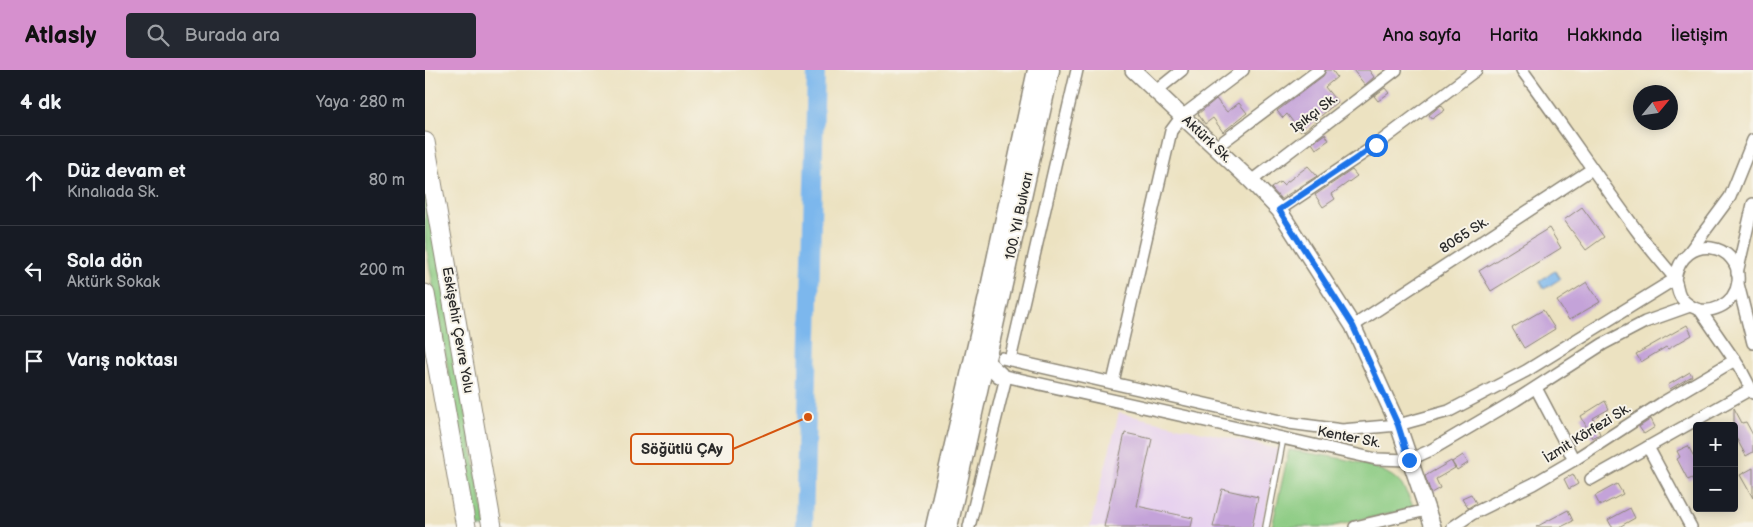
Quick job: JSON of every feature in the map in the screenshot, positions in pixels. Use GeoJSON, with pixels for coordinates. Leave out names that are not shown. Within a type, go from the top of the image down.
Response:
{"type":"FeatureCollection","features":[{"type":"Feature","properties":{"kind":"highway","name":"Eskişehir Çevre Yolu"},"geometry":{"type":"LineString","coordinates":[[425,142],[492,523]]}},
{"type":"Feature","properties":{"kind":"highway","name":"Eskişehir Çevre Yolu"},"geometry":{"type":"LineString","coordinates":[[425,294],[466,527]]}},
{"type":"Feature","properties":{"kind":"main road","name":"100. Yıl Bulvarı"},"geometry":{"type":"LineString","coordinates":[[935,527],[993,360],[1037,70]]}},
{"type":"Feature","properties":{"kind":"main road","name":"100. Yıl Bulvarı"},"geometry":{"type":"LineString","coordinates":[[949,527],[993,360],[1051,70]]}},
{"type":"Feature","properties":{"kind":"main road"},"geometry":{"type":"LineString","coordinates":[[993,360],[1003,376]]}},
{"type":"Feature","properties":{"kind":"street"},"geometry":{"type":"LineString","coordinates":[[993,360],[1077,70]]}},
{"type":"Feature","properties":{"kind":"street","name":"Aktürk Sk."},"geometry":{"type":"LineString","coordinates":[[1133,70],[1216,147],[1279,210],[1353,326],[1398,425],[1433,527]]}},
{"type":"Feature","properties":{"kind":"street"},"geometry":{"type":"LineString","coordinates":[[1156,91],[1182,70]]}},
{"type":"Feature","properties":{"kind":"street"},"geometry":{"type":"LineString","coordinates":[[1113,382],[1171,131],[1182,116],[1243,70]]}},
{"type":"Feature","properties":{"kind":"street"},"geometry":{"type":"LineString","coordinates":[[1216,147],[1319,70]]}},
{"type":"Feature","properties":{"kind":"street","name":"Işıkçı Sk."},"geometry":{"type":"LineString","coordinates":[[1251,181],[1396,70]]}},
{"type":"Feature","properties":{"kind":"street"},"geometry":{"type":"LineString","coordinates":[[1279,210],[1376,145],[1476,70]]}},
{"type":"Feature","properties":{"kind":"street"},"geometry":{"type":"LineString","coordinates":[[1522,70],[1638,232],[1675,278]]}},
{"type":"Feature","properties":{"kind":"street"},"geometry":{"type":"LineString","coordinates":[[1591,479],[1752,391],[1735,360],[1695,308],[1682,299],[1676,289],[1675,278],[1676,268],[1682,259],[1729,197],[1753,140]]}},
{"type":"Feature","properties":{"kind":"street","name":"8065 Sk."},"geometry":{"type":"LineString","coordinates":[[1353,326],[1593,168]]}},
{"type":"Feature","properties":{"kind":"street"},"geometry":{"type":"LineString","coordinates":[[1695,308],[1710,310],[1721,307],[1732,297],[1738,278],[1753,204]]}},
{"type":"Feature","properties":{"kind":"street"},"geometry":{"type":"LineString","coordinates":[[1689,252],[1709,247],[1719,250],[1731,259],[1738,278],[1753,343]]}},
{"type":"Feature","properties":{"kind":"street","name":"Kenter Sk."},"geometry":{"type":"LineString","coordinates":[[993,360],[1113,382],[1289,422],[1342,430],[1398,425],[1449,411],[1526,371],[1675,278]]}},
{"type":"Feature","properties":{"kind":"street","name":"Kenter Sk."},"geometry":{"type":"LineString","coordinates":[[1003,376],[1376,459],[1409,460],[1431,450],[1645,322],[1695,308]]}},
{"type":"Feature","properties":{"kind":"street","name":"İzmit Körfezi Sk."},"geometry":{"type":"LineString","coordinates":[[1453,527],[1472,514],[1533,484],[1574,460],[1662,403],[1735,360]]}},
{"type":"Feature","properties":{"kind":"street"},"geometry":{"type":"LineString","coordinates":[[969,527],[1003,376]]}},
{"type":"Feature","properties":{"kind":"street"},"geometry":{"type":"LineString","coordinates":[[1536,388],[1574,460]]}},
{"type":"Feature","properties":{"kind":"street"},"geometry":{"type":"LineString","coordinates":[[1647,447],[1691,527]]}},
{"type":"Feature","properties":{"kind":"street"},"geometry":{"type":"LineString","coordinates":[[1355,527],[1427,510]]}},
{"type":"Feature","properties":{"kind":"lane"},"geometry":{"type":"LineString","coordinates":[[1266,527],[1283,438]]}},
{"type":"Feature","properties":{"kind":"shaded area"},"geometry":{"type":"Polygon","coordinates":[[[1119,413],[1278,449],[1262,527],[1090,527],[1119,413]]]}},
{"type":"Feature","properties":{"kind":"green space"},"geometry":{"type":"Polygon","coordinates":[[[425,181],[486,527],[476,527],[425,240],[425,181]]]}},
{"type":"Feature","properties":{"kind":"green space"},"geometry":{"type":"Polygon","coordinates":[[[1289,450],[1349,460],[1380,470],[1392,476],[1401,484],[1414,508],[1329,527],[1272,527],[1289,450]]]}},
{"type":"Feature","properties":{"kind":"water"},"geometry":{"type":"Polygon","coordinates":[[[1555,271],[1560,279],[1544,289],[1539,281],[1555,271]]]}},
{"type":"Feature","properties":{"kind":"building"},"geometry":{"type":"Polygon","coordinates":[[[1326,70],[1332,70],[1337,77],[1325,87],[1337,102],[1304,131],[1303,129],[1300,131],[1287,114],[1283,118],[1277,111],[1323,76],[1326,70]]]}},
{"type":"Feature","properties":{"kind":"building"},"geometry":{"type":"Polygon","coordinates":[[[1353,70],[1369,70],[1374,77],[1365,85],[1353,70]]]}},
{"type":"Feature","properties":{"kind":"building"},"geometry":{"type":"Polygon","coordinates":[[[1385,88],[1389,93],[1378,101],[1374,96],[1385,88]]]}},
{"type":"Feature","properties":{"kind":"building"},"geometry":{"type":"Polygon","coordinates":[[[1216,99],[1227,112],[1239,103],[1247,113],[1223,132],[1213,118],[1205,124],[1198,114],[1216,99]]]}},
{"type":"Feature","properties":{"kind":"building"},"geometry":{"type":"Polygon","coordinates":[[[1441,105],[1445,110],[1432,119],[1429,115],[1441,105]]]}},
{"type":"Feature","properties":{"kind":"building"},"geometry":{"type":"Polygon","coordinates":[[[1325,134],[1329,140],[1316,149],[1312,143],[1325,134]]]}},
{"type":"Feature","properties":{"kind":"building"},"geometry":{"type":"Polygon","coordinates":[[[1308,166],[1317,176],[1281,199],[1271,188],[1280,182],[1283,185],[1308,166]]]}},
{"type":"Feature","properties":{"kind":"building"},"geometry":{"type":"Polygon","coordinates":[[[1352,170],[1357,176],[1332,194],[1335,199],[1323,207],[1315,195],[1352,170]]]}},
{"type":"Feature","properties":{"kind":"building"},"geometry":{"type":"Polygon","coordinates":[[[1582,207],[1604,237],[1586,250],[1564,220],[1582,207]]]}},
{"type":"Feature","properties":{"kind":"building"},"geometry":{"type":"Polygon","coordinates":[[[1549,228],[1561,248],[1491,291],[1479,271],[1549,228]]]}},
{"type":"Feature","properties":{"kind":"building"},"geometry":{"type":"Polygon","coordinates":[[[1587,282],[1600,302],[1569,320],[1557,301],[1587,282]]]}},
{"type":"Feature","properties":{"kind":"building"},"geometry":{"type":"Polygon","coordinates":[[[1543,310],[1555,329],[1524,348],[1512,328],[1543,310]]]}},
{"type":"Feature","properties":{"kind":"building"},"geometry":{"type":"Polygon","coordinates":[[[1687,325],[1692,335],[1668,349],[1666,347],[1641,362],[1636,354],[1687,325]]]}},
{"type":"Feature","properties":{"kind":"building"},"geometry":{"type":"Polygon","coordinates":[[[1690,372],[1692,376],[1670,389],[1668,385],[1690,372]]]}},
{"type":"Feature","properties":{"kind":"building"},"geometry":{"type":"Polygon","coordinates":[[[1605,401],[1609,409],[1593,418],[1600,434],[1592,438],[1581,416],[1605,401]]]}},
{"type":"Feature","properties":{"kind":"building"},"geometry":{"type":"Polygon","coordinates":[[[1734,408],[1742,423],[1746,422],[1753,435],[1753,452],[1746,456],[1738,441],[1738,422],[1734,422],[1734,408]]]}},
{"type":"Feature","properties":{"kind":"building"},"geometry":{"type":"Polygon","coordinates":[[[1651,419],[1655,427],[1644,434],[1639,427],[1651,419]]]}},
{"type":"Feature","properties":{"kind":"building"},"geometry":{"type":"Polygon","coordinates":[[[1125,433],[1152,439],[1137,506],[1193,518],[1191,527],[1104,527],[1125,433]]]}},
{"type":"Feature","properties":{"kind":"building"},"geometry":{"type":"Polygon","coordinates":[[[1688,446],[1693,455],[1693,480],[1692,478],[1688,480],[1677,459],[1680,457],[1677,451],[1688,446]]]}},
{"type":"Feature","properties":{"kind":"building"},"geometry":{"type":"Polygon","coordinates":[[[1463,455],[1468,463],[1457,470],[1452,462],[1463,455]]]}},
{"type":"Feature","properties":{"kind":"building"},"geometry":{"type":"Polygon","coordinates":[[[1451,461],[1455,468],[1436,479],[1440,488],[1431,493],[1425,476],[1451,461]]]}},
{"type":"Feature","properties":{"kind":"building"},"geometry":{"type":"Polygon","coordinates":[[[1753,468],[1753,498],[1740,475],[1753,468]]]}},
{"type":"Feature","properties":{"kind":"building"},"geometry":{"type":"Polygon","coordinates":[[[1573,474],[1578,484],[1569,489],[1564,479],[1573,474]]]}},
{"type":"Feature","properties":{"kind":"building"},"geometry":{"type":"Polygon","coordinates":[[[1617,484],[1623,494],[1600,506],[1595,496],[1617,484]]]}},
{"type":"Feature","properties":{"kind":"building"},"geometry":{"type":"Polygon","coordinates":[[[1222,489],[1258,497],[1252,527],[1213,527],[1222,489]]]}},
{"type":"Feature","properties":{"kind":"building"},"geometry":{"type":"Polygon","coordinates":[[[1471,494],[1476,503],[1468,508],[1462,498],[1471,494]]]}},
{"type":"Feature","properties":{"kind":"building"},"geometry":{"type":"Polygon","coordinates":[[[1630,508],[1635,518],[1619,527],[1612,527],[1608,520],[1630,508]]]}},
{"type":"Feature","properties":{"kind":"building"},"geometry":{"type":"Polygon","coordinates":[[[1568,510],[1573,521],[1561,527],[1536,527],[1568,510]]]}},
{"type":"Feature","properties":{"kind":"waterway"},"geometry":{"type":"LineString","coordinates":[[804,527],[816,70]]}},
{"type":"Feature","properties":{"kind":"place","name":"Söğütlü ÇAy"},"geometry":{"type":"Point","coordinates":[808,417]}},
{"type":"Feature","properties":{"kind":"route"},"geometry":{"type":"LineString","coordinates":[[1376,145],[1279,210],[1353,326],[1398,425],[1409,460]]}}]}
